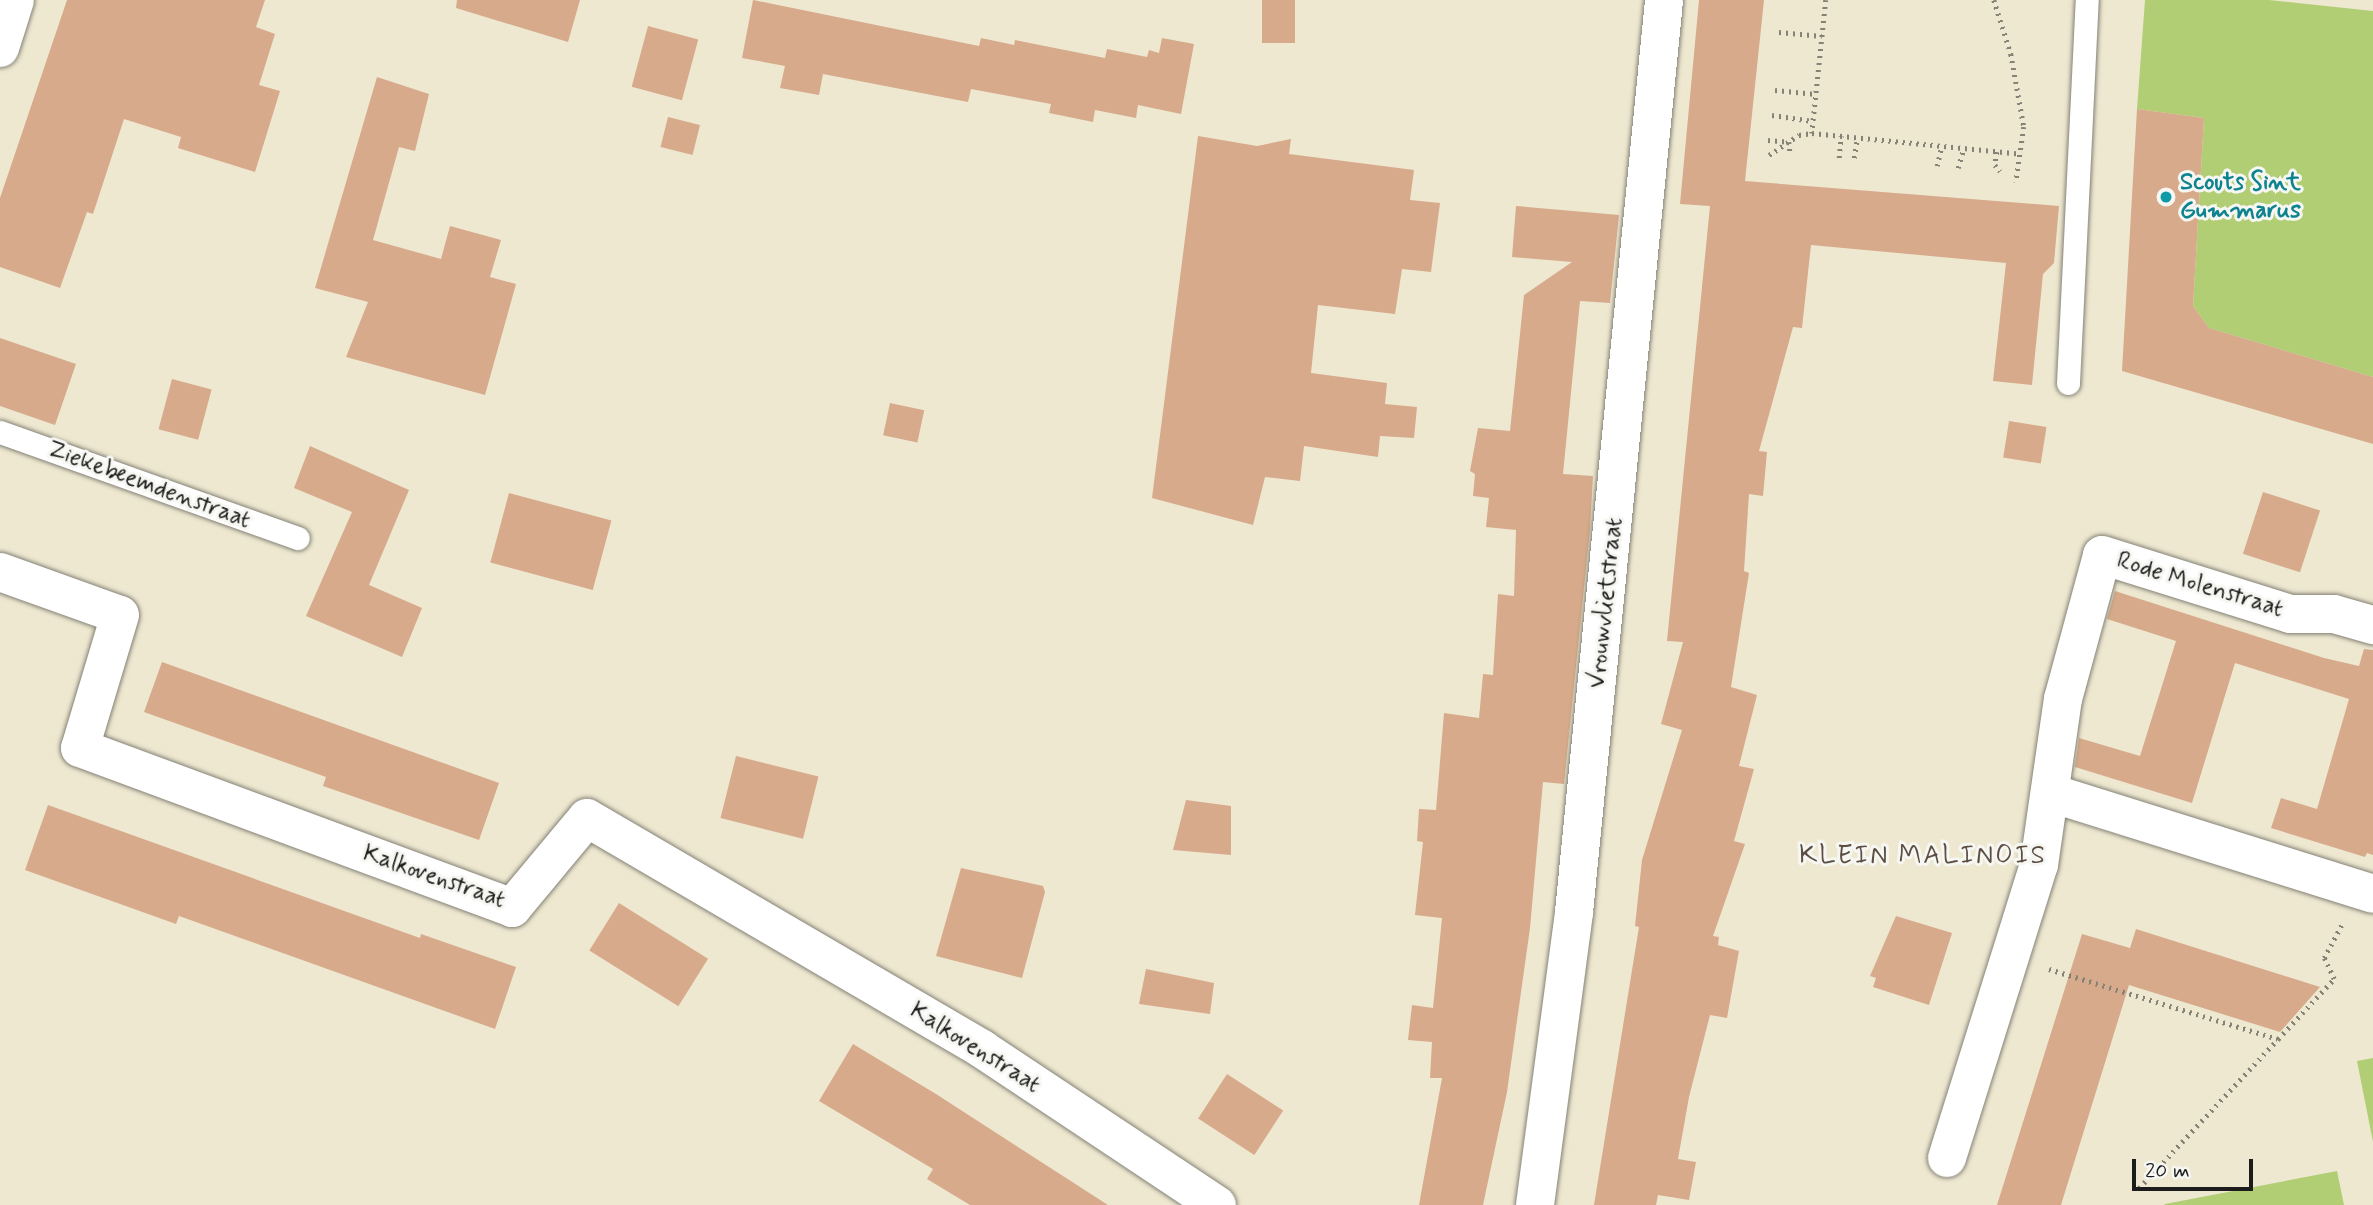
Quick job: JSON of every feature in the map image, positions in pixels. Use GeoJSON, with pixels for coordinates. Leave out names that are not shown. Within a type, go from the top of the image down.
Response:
{"type":"FeatureCollection","features":[{"type":"Feature","properties":{"kind":"street"},"geometry":{"type":"LineString","coordinates":[[0,48],[15,0]]}},
{"type":"Feature","properties":{"kind":"street","name":"Vrouwvlietstraat"},"geometry":{"type":"LineString","coordinates":[[1535,1205],[1574,912],[1664,0]]}},
{"type":"Feature","properties":{"kind":"street","name":"Rode Molenstraat"},"geometry":{"type":"LineString","coordinates":[[1947,1158],[2039,865],[2063,699],[2102,555],[2290,614],[2334,614],[2373,625]]}},
{"type":"Feature","properties":{"kind":"street","name":"Kalkovenstraat"},"geometry":{"type":"LineString","coordinates":[[0,572],[120,615],[80,748],[512,908],[587,818],[982,1049],[1217,1205]]}},
{"type":"Feature","properties":{"kind":"street"},"geometry":{"type":"LineString","coordinates":[[2051,793],[2366,892]]}},
{"type":"Feature","properties":{"kind":"lane"},"geometry":{"type":"LineString","coordinates":[[2068,383],[2087,0]]}},
{"type":"Feature","properties":{"kind":"lane","name":"Ziekebeemdenstraat"},"geometry":{"type":"LineString","coordinates":[[0,432],[298,538]]}},
{"type":"Feature","properties":{"kind":"path"},"geometry":{"type":"LineString","coordinates":[[1812,133],[1826,0]]}},
{"type":"Feature","properties":{"kind":"path"},"geometry":{"type":"LineString","coordinates":[[1994,0],[2011,54],[2024,127],[2016,182]]}},
{"type":"Feature","properties":{"kind":"path"},"geometry":{"type":"LineString","coordinates":[[1779,32],[1822,36]]}},
{"type":"Feature","properties":{"kind":"path"},"geometry":{"type":"LineString","coordinates":[[1775,90],[1816,94]]}},
{"type":"Feature","properties":{"kind":"path"},"geometry":{"type":"LineString","coordinates":[[1772,116],[1813,121]]}},
{"type":"Feature","properties":{"kind":"path"},"geometry":{"type":"LineString","coordinates":[[1769,155],[1789,142],[1812,133],[2021,154]]}},
{"type":"Feature","properties":{"kind":"path"},"geometry":{"type":"LineString","coordinates":[[1839,158],[1841,136]]}},
{"type":"Feature","properties":{"kind":"path"},"geometry":{"type":"LineString","coordinates":[[1854,158],[1857,138]]}},
{"type":"Feature","properties":{"kind":"path"},"geometry":{"type":"LineString","coordinates":[[1768,140],[1789,142]]}},
{"type":"Feature","properties":{"kind":"path"},"geometry":{"type":"LineString","coordinates":[[1789,142],[1790,151]]}},
{"type":"Feature","properties":{"kind":"path"},"geometry":{"type":"LineString","coordinates":[[1937,166],[1941,148]]}},
{"type":"Feature","properties":{"kind":"path"},"geometry":{"type":"LineString","coordinates":[[1958,168],[1963,150]]}},
{"type":"Feature","properties":{"kind":"path"},"geometry":{"type":"LineString","coordinates":[[1997,152],[1995,165],[2000,172]]}},
{"type":"Feature","properties":{"kind":"path"},"geometry":{"type":"LineString","coordinates":[[2140,1188],[2334,979],[2324,958],[2366,892]]}},
{"type":"Feature","properties":{"kind":"path"},"geometry":{"type":"LineString","coordinates":[[2008,957],[2278,1039]]}},
{"type":"Feature","properties":{"kind":"green space"},"geometry":{"type":"Polygon","coordinates":[[[2145,0],[2269,0],[2373,11],[2373,377],[2209,328],[2193,306],[2204,118],[2137,109],[2145,0]]]}},
{"type":"Feature","properties":{"kind":"green space"},"geometry":{"type":"Polygon","coordinates":[[[2373,1058],[2373,1142],[2357,1061],[2373,1058]]]}},
{"type":"Feature","properties":{"kind":"green space"},"geometry":{"type":"Polygon","coordinates":[[[2337,1171],[2344,1205],[2164,1205],[2165,1204],[2337,1171]]]}},
{"type":"Feature","properties":{"kind":"building"},"geometry":{"type":"Polygon","coordinates":[[[67,0],[265,0],[256,27],[275,34],[259,85],[280,91],[255,172],[178,148],[181,137],[124,119],[93,214],[87,212],[60,288],[0,267],[0,198],[67,0]]]}},
{"type":"Feature","properties":{"kind":"building"},"geometry":{"type":"Polygon","coordinates":[[[457,0],[580,0],[568,42],[456,8],[457,0]]]}},
{"type":"Feature","properties":{"kind":"building"},"geometry":{"type":"Polygon","coordinates":[[[753,0],[979,46],[981,38],[1014,45],[1015,40],[1105,58],[1107,49],[1147,57],[1149,50],[1159,53],[1162,38],[1194,44],[1181,114],[1138,105],[1136,118],[1095,110],[1093,122],[1049,113],[1051,104],[971,89],[968,102],[823,74],[819,95],[780,88],[785,66],[742,58],[753,0]]]}},
{"type":"Feature","properties":{"kind":"building"},"geometry":{"type":"Polygon","coordinates":[[[1262,0],[1295,0],[1295,43],[1262,43],[1262,0]]]}},
{"type":"Feature","properties":{"kind":"building"},"geometry":{"type":"Polygon","coordinates":[[[1699,0],[1764,0],[1745,181],[2059,206],[2054,263],[2043,274],[2032,385],[1993,381],[2006,263],[1811,245],[1802,328],[1793,327],[1759,451],[1767,452],[1763,496],[1749,494],[1744,571],[1749,573],[1731,687],[1757,695],[1739,766],[1754,769],[1734,841],[1745,844],[1713,936],[1719,937],[1718,945],[1739,951],[1727,1018],[1710,1015],[1689,1097],[1678,1159],[1696,1162],[1689,1200],[1658,1195],[1656,1205],[1594,1205],[1639,927],[1635,926],[1642,860],[1682,730],[1661,724],[1683,642],[1667,641],[1710,206],[1680,204],[1699,0]]]}},
{"type":"Feature","properties":{"kind":"building"},"geometry":{"type":"Polygon","coordinates":[[[648,26],[698,39],[682,100],[632,87],[648,26]]]}},
{"type":"Feature","properties":{"kind":"building"},"geometry":{"type":"Polygon","coordinates":[[[377,77],[429,94],[415,151],[399,147],[373,240],[441,259],[450,226],[501,240],[490,277],[516,284],[485,395],[346,357],[368,302],[315,288],[377,77]]]}},
{"type":"Feature","properties":{"kind":"building","name":"Scouts Sint Gummarus"},"geometry":{"type":"Polygon","coordinates":[[[2137,109],[2204,118],[2193,306],[2209,328],[2373,377],[2373,444],[2122,371],[2137,109]]]}},
{"type":"Feature","properties":{"kind":"building"},"geometry":{"type":"Polygon","coordinates":[[[668,117],[700,125],[693,155],[661,147],[668,117]]]}},
{"type":"Feature","properties":{"kind":"building"},"geometry":{"type":"Polygon","coordinates":[[[1198,136],[1257,146],[1291,139],[1289,154],[1414,170],[1410,200],[1440,203],[1431,272],[1402,269],[1395,314],[1318,305],[1311,373],[1387,383],[1385,404],[1417,407],[1414,438],[1380,436],[1378,457],[1304,446],[1300,481],[1265,477],[1253,525],[1152,498],[1198,136]]]}},
{"type":"Feature","properties":{"kind":"building"},"geometry":{"type":"Polygon","coordinates":[[[1516,206],[1619,215],[1610,303],[1580,301],[1563,474],[1593,476],[1590,529],[1564,784],[1543,782],[1530,928],[1507,1092],[1483,1205],[1419,1205],[1442,1078],[1430,1078],[1432,1042],[1408,1040],[1412,1005],[1433,1008],[1442,918],[1415,915],[1423,842],[1417,841],[1419,809],[1436,810],[1444,713],[1479,718],[1483,674],[1493,675],[1498,594],[1514,596],[1516,530],[1486,527],[1489,498],[1473,496],[1475,474],[1470,471],[1478,428],[1510,431],[1524,295],[1572,262],[1512,257],[1516,206]]]}},
{"type":"Feature","properties":{"kind":"building"},"geometry":{"type":"Polygon","coordinates":[[[0,338],[76,364],[55,425],[0,406],[0,338]]]}},
{"type":"Feature","properties":{"kind":"building"},"geometry":{"type":"Polygon","coordinates":[[[172,379],[212,390],[198,440],[159,429],[172,379]]]}},
{"type":"Feature","properties":{"kind":"building"},"geometry":{"type":"Polygon","coordinates":[[[890,403],[924,410],[917,443],[883,435],[890,403]]]}},
{"type":"Feature","properties":{"kind":"building"},"geometry":{"type":"Polygon","coordinates":[[[2009,421],[2047,427],[2041,463],[2003,458],[2009,421]]]}},
{"type":"Feature","properties":{"kind":"building"},"geometry":{"type":"Polygon","coordinates":[[[310,446],[409,490],[369,585],[422,608],[402,657],[306,616],[352,512],[294,488],[310,446]]]}},
{"type":"Feature","properties":{"kind":"building"},"geometry":{"type":"Polygon","coordinates":[[[2263,492],[2320,511],[2300,572],[2243,554],[2263,492]]]}},
{"type":"Feature","properties":{"kind":"building"},"geometry":{"type":"Polygon","coordinates":[[[509,493],[611,520],[593,590],[490,563],[509,493]]]}},
{"type":"Feature","properties":{"kind":"building"},"geometry":{"type":"Polygon","coordinates":[[[2115,591],[2324,658],[2359,666],[2364,649],[2373,650],[2373,855],[2367,853],[2365,857],[2271,828],[2281,798],[2317,809],[2349,699],[2235,663],[2192,803],[2075,767],[2079,738],[2140,756],[2176,641],[2107,619],[2115,591]]]}},
{"type":"Feature","properties":{"kind":"building"},"geometry":{"type":"Polygon","coordinates":[[[162,662],[499,783],[479,840],[323,786],[326,777],[144,712],[162,662]]]}},
{"type":"Feature","properties":{"kind":"building"},"geometry":{"type":"Polygon","coordinates":[[[736,756],[818,777],[803,839],[721,818],[736,756]]]}},
{"type":"Feature","properties":{"kind":"building"},"geometry":{"type":"Polygon","coordinates":[[[1186,800],[1231,806],[1231,855],[1173,850],[1186,800]]]}},
{"type":"Feature","properties":{"kind":"building"},"geometry":{"type":"Polygon","coordinates":[[[48,805],[420,938],[421,934],[516,967],[495,1029],[179,916],[176,924],[25,870],[48,805]]]}},
{"type":"Feature","properties":{"kind":"building"},"geometry":{"type":"Polygon","coordinates":[[[961,868],[1043,886],[1045,892],[1022,978],[936,956],[961,868]]]}},
{"type":"Feature","properties":{"kind":"building"},"geometry":{"type":"Polygon","coordinates":[[[619,903],[708,959],[678,1006],[589,950],[619,903]]]}},
{"type":"Feature","properties":{"kind":"building"},"geometry":{"type":"Polygon","coordinates":[[[1896,916],[1952,933],[1929,1005],[1873,987],[1876,978],[1870,976],[1896,916]]]}},
{"type":"Feature","properties":{"kind":"building"},"geometry":{"type":"Polygon","coordinates":[[[2136,929],[2320,987],[2280,1032],[2129,985],[2061,1205],[1997,1205],[2082,934],[2130,948],[2136,929]]]}},
{"type":"Feature","properties":{"kind":"building"},"geometry":{"type":"Polygon","coordinates":[[[1146,969],[1214,983],[1210,1014],[1139,1004],[1146,969]]]}},
{"type":"Feature","properties":{"kind":"building"},"geometry":{"type":"Polygon","coordinates":[[[853,1044],[1108,1205],[970,1205],[927,1179],[933,1169],[819,1101],[853,1044]]]}},
{"type":"Feature","properties":{"kind":"building"},"geometry":{"type":"Polygon","coordinates":[[[1227,1074],[1283,1110],[1254,1155],[1198,1118],[1227,1074]]]}},
{"type":"Feature","properties":{"kind":"place","name":"Scouts Sint Gummarus"},"geometry":{"type":"Point","coordinates":[2166,197]}},
{"type":"Feature","properties":{"kind":"district","name":"KLEIN MALINOIS"},"geometry":{"type":"Point","coordinates":[1923,857]}}]}
